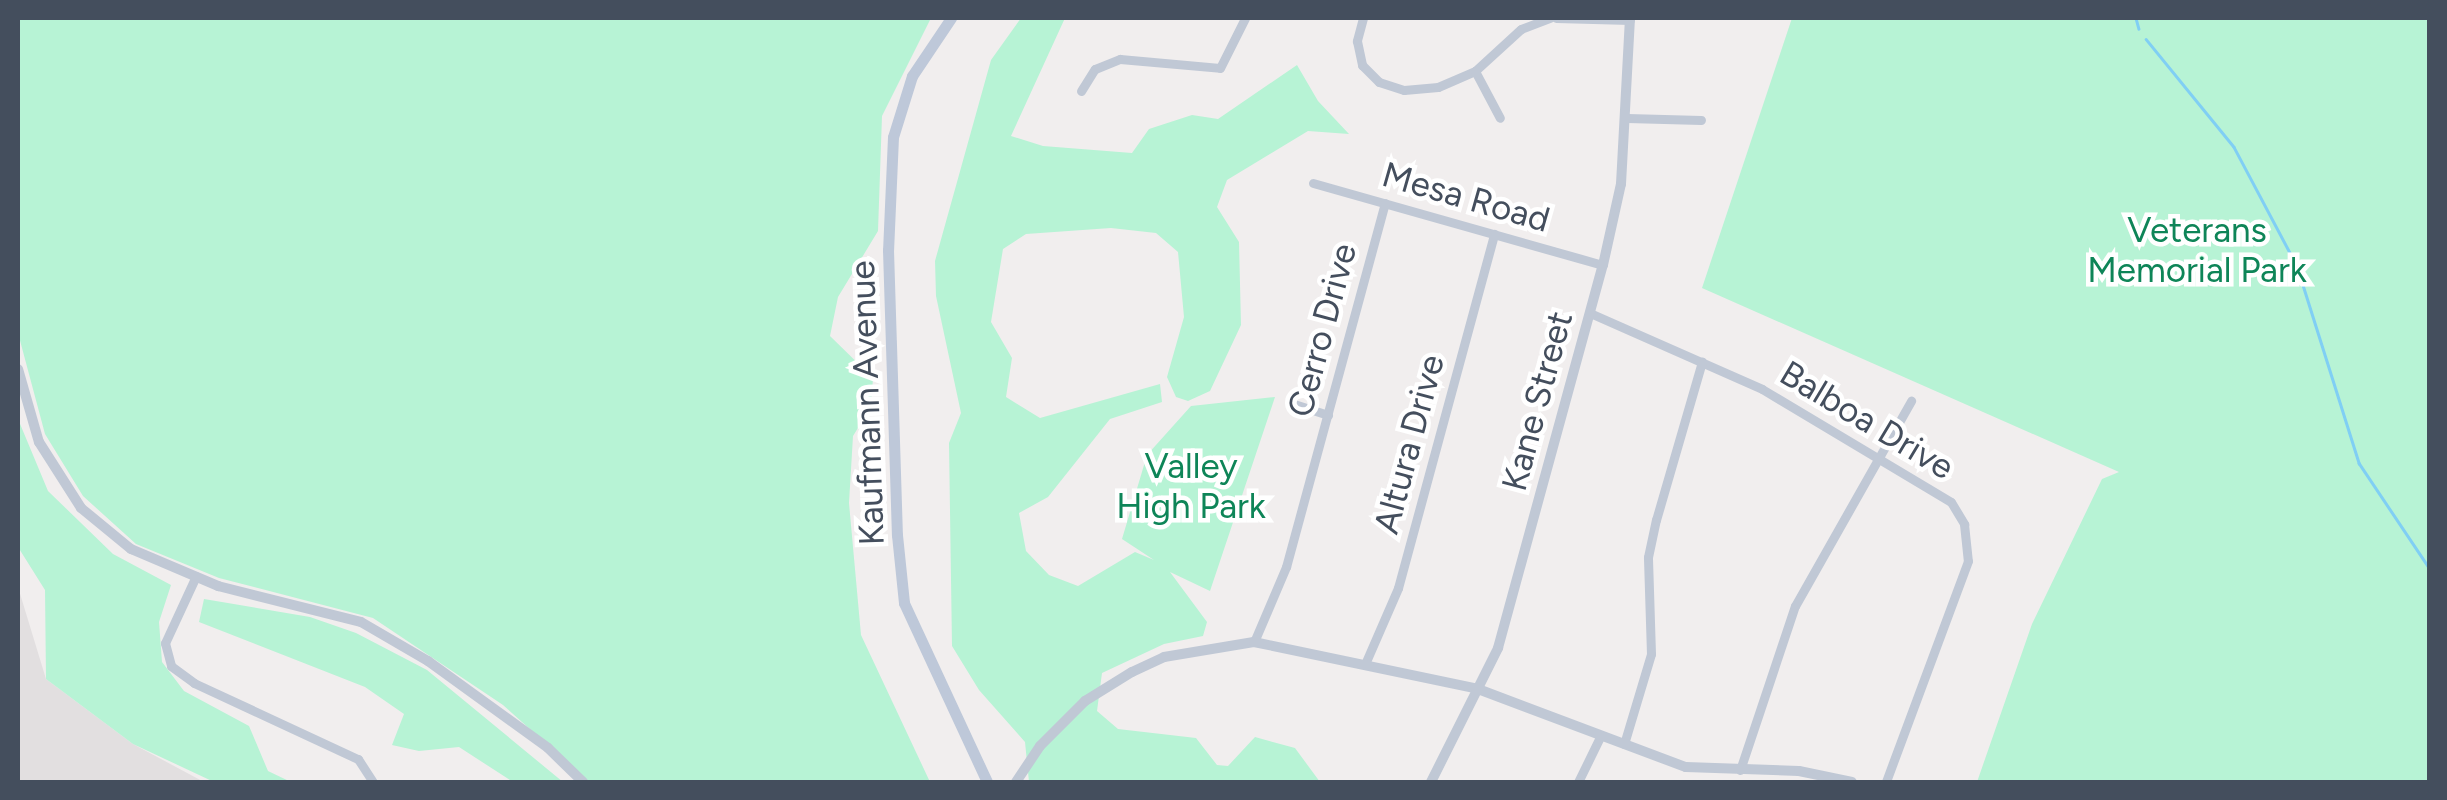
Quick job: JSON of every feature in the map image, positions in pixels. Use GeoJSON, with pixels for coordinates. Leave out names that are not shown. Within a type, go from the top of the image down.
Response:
{"type":"FeatureCollection","features":[{"type":"Feature","properties":{"kind":"main road","name":"Kaufmann Avenue"},"geometry":{"type":"LineString","coordinates":[[951,18],[912,76],[893,137],[888,250],[898,535],[904,603],[987,782]]}},
{"type":"Feature","properties":{"kind":"street"},"geometry":{"type":"LineString","coordinates":[[1081,91],[1094,69],[1120,59],[1220,68],[1245,18]]}},
{"type":"Feature","properties":{"kind":"street"},"geometry":{"type":"LineString","coordinates":[[1363,18],[1357,41],[1362,65],[1379,82],[1404,90],[1438,88],[1475,71],[1521,29],[1553,18],[1630,19]]}},
{"type":"Feature","properties":{"kind":"street","name":"Kane Street"},"geometry":{"type":"LineString","coordinates":[[1431,782],[1498,648],[1603,265],[1627,118],[1630,19]]}},
{"type":"Feature","properties":{"kind":"street"},"geometry":{"type":"LineString","coordinates":[[1475,71],[1500,118]]}},
{"type":"Feature","properties":{"kind":"street"},"geometry":{"type":"LineString","coordinates":[[1627,118],[1702,120]]}},
{"type":"Feature","properties":{"kind":"street","name":"Mesa Road"},"geometry":{"type":"LineString","coordinates":[[1313,183],[1603,265]]}},
{"type":"Feature","properties":{"kind":"street","name":"Cerro Drive"},"geometry":{"type":"LineString","coordinates":[[1254,642],[1286,567],[1385,202]]}},
{"type":"Feature","properties":{"kind":"street","name":"Altura Drive"},"geometry":{"type":"LineString","coordinates":[[1365,664],[1398,588],[1494,234]]}},
{"type":"Feature","properties":{"kind":"street","name":"Balboa Drive"},"geometry":{"type":"LineString","coordinates":[[1590,313],[1762,389],[1951,502],[1964,524],[1968,561],[1886,782]]}},
{"type":"Feature","properties":{"kind":"street"},"geometry":{"type":"LineString","coordinates":[[1624,744],[1650,654],[1648,558],[1702,362]]}},
{"type":"Feature","properties":{"kind":"street"},"geometry":{"type":"LineString","coordinates":[[18,369],[39,442],[81,508],[131,550],[196,576],[361,622],[428,660],[583,782]]}},
{"type":"Feature","properties":{"kind":"street"},"geometry":{"type":"LineString","coordinates":[[1740,770],[1795,606],[1911,401]]}},
{"type":"Feature","properties":{"kind":"street"},"geometry":{"type":"LineString","coordinates":[[1291,403],[1328,414]]}},
{"type":"Feature","properties":{"kind":"street"},"geometry":{"type":"LineString","coordinates":[[196,576],[165,642],[171,666],[194,683],[358,759],[373,782]]}},
{"type":"Feature","properties":{"kind":"street"},"geometry":{"type":"LineString","coordinates":[[1016,782],[1040,746],[1084,701],[1132,672],[1164,658],[1254,642],[1478,689],[1686,766],[1799,771],[1852,782]]}},
{"type":"Feature","properties":{"kind":"street"},"geometry":{"type":"LineString","coordinates":[[1578,782],[1600,737]]}},
{"type":"Feature","properties":{"kind":"shaded area"},"geometry":{"type":"Polygon","coordinates":[[[18,587],[46,679],[133,744],[204,782],[18,782],[18,587]]]}},
{"type":"Feature","properties":{"kind":"green space"},"geometry":{"type":"Polygon","coordinates":[[[18,18],[931,18],[882,116],[878,231],[838,297],[830,336],[873,378],[871,407],[853,436],[849,503],[861,635],[930,782],[589,782],[503,705],[373,618],[219,578],[136,544],[83,496],[45,434],[18,333],[18,18]]]}},
{"type":"Feature","properties":{"kind":"green space","name":"Valley High Park"},"geometry":{"type":"Polygon","coordinates":[[[1021,18],[1065,18],[1011,136],[1043,146],[1132,153],[1149,129],[1192,115],[1218,119],[1297,65],[1318,101],[1349,134],[1308,131],[1227,180],[1217,207],[1239,242],[1241,325],[1210,391],[1188,401],[1176,397],[1167,377],[1184,317],[1178,252],[1156,233],[1111,228],[1026,234],[1003,249],[991,322],[1012,358],[1006,397],[1040,418],[1160,384],[1162,402],[1110,419],[1048,497],[1019,513],[1026,551],[1049,575],[1078,586],[1135,552],[1154,560],[1122,539],[1147,455],[1191,406],[1275,397],[1210,591],[1170,572],[1207,622],[1203,636],[1164,644],[1102,673],[1097,711],[1118,729],[1196,738],[1217,765],[1228,766],[1255,737],[1295,748],[1320,782],[1029,782],[1025,742],[979,690],[952,646],[949,443],[961,413],[936,296],[935,261],[991,60],[1021,18]]]}},
{"type":"Feature","properties":{"kind":"green space","name":"Veterans Memorial Park"},"geometry":{"type":"Polygon","coordinates":[[[1792,18],[2429,18],[2429,782],[1977,782],[2032,624],[2102,479],[2119,472],[1702,288],[1792,18]]]}},
{"type":"Feature","properties":{"kind":"green space"},"geometry":{"type":"Polygon","coordinates":[[[18,419],[48,491],[113,554],[171,585],[159,622],[162,662],[184,691],[249,726],[268,771],[291,782],[214,782],[133,744],[46,679],[45,590],[18,547],[18,419]]]}},
{"type":"Feature","properties":{"kind":"green space"},"geometry":{"type":"Polygon","coordinates":[[[204,599],[310,617],[356,633],[427,670],[563,782],[513,782],[459,747],[419,751],[392,745],[404,714],[365,687],[199,622],[204,599]]]}},
{"type":"Feature","properties":{"kind":"waterway"},"geometry":{"type":"LineString","coordinates":[[2136,18],[2139,29]]}},
{"type":"Feature","properties":{"kind":"waterway"},"geometry":{"type":"LineString","coordinates":[[2146,39],[2234,147],[2297,266],[2359,463],[2430,569]]}}]}
